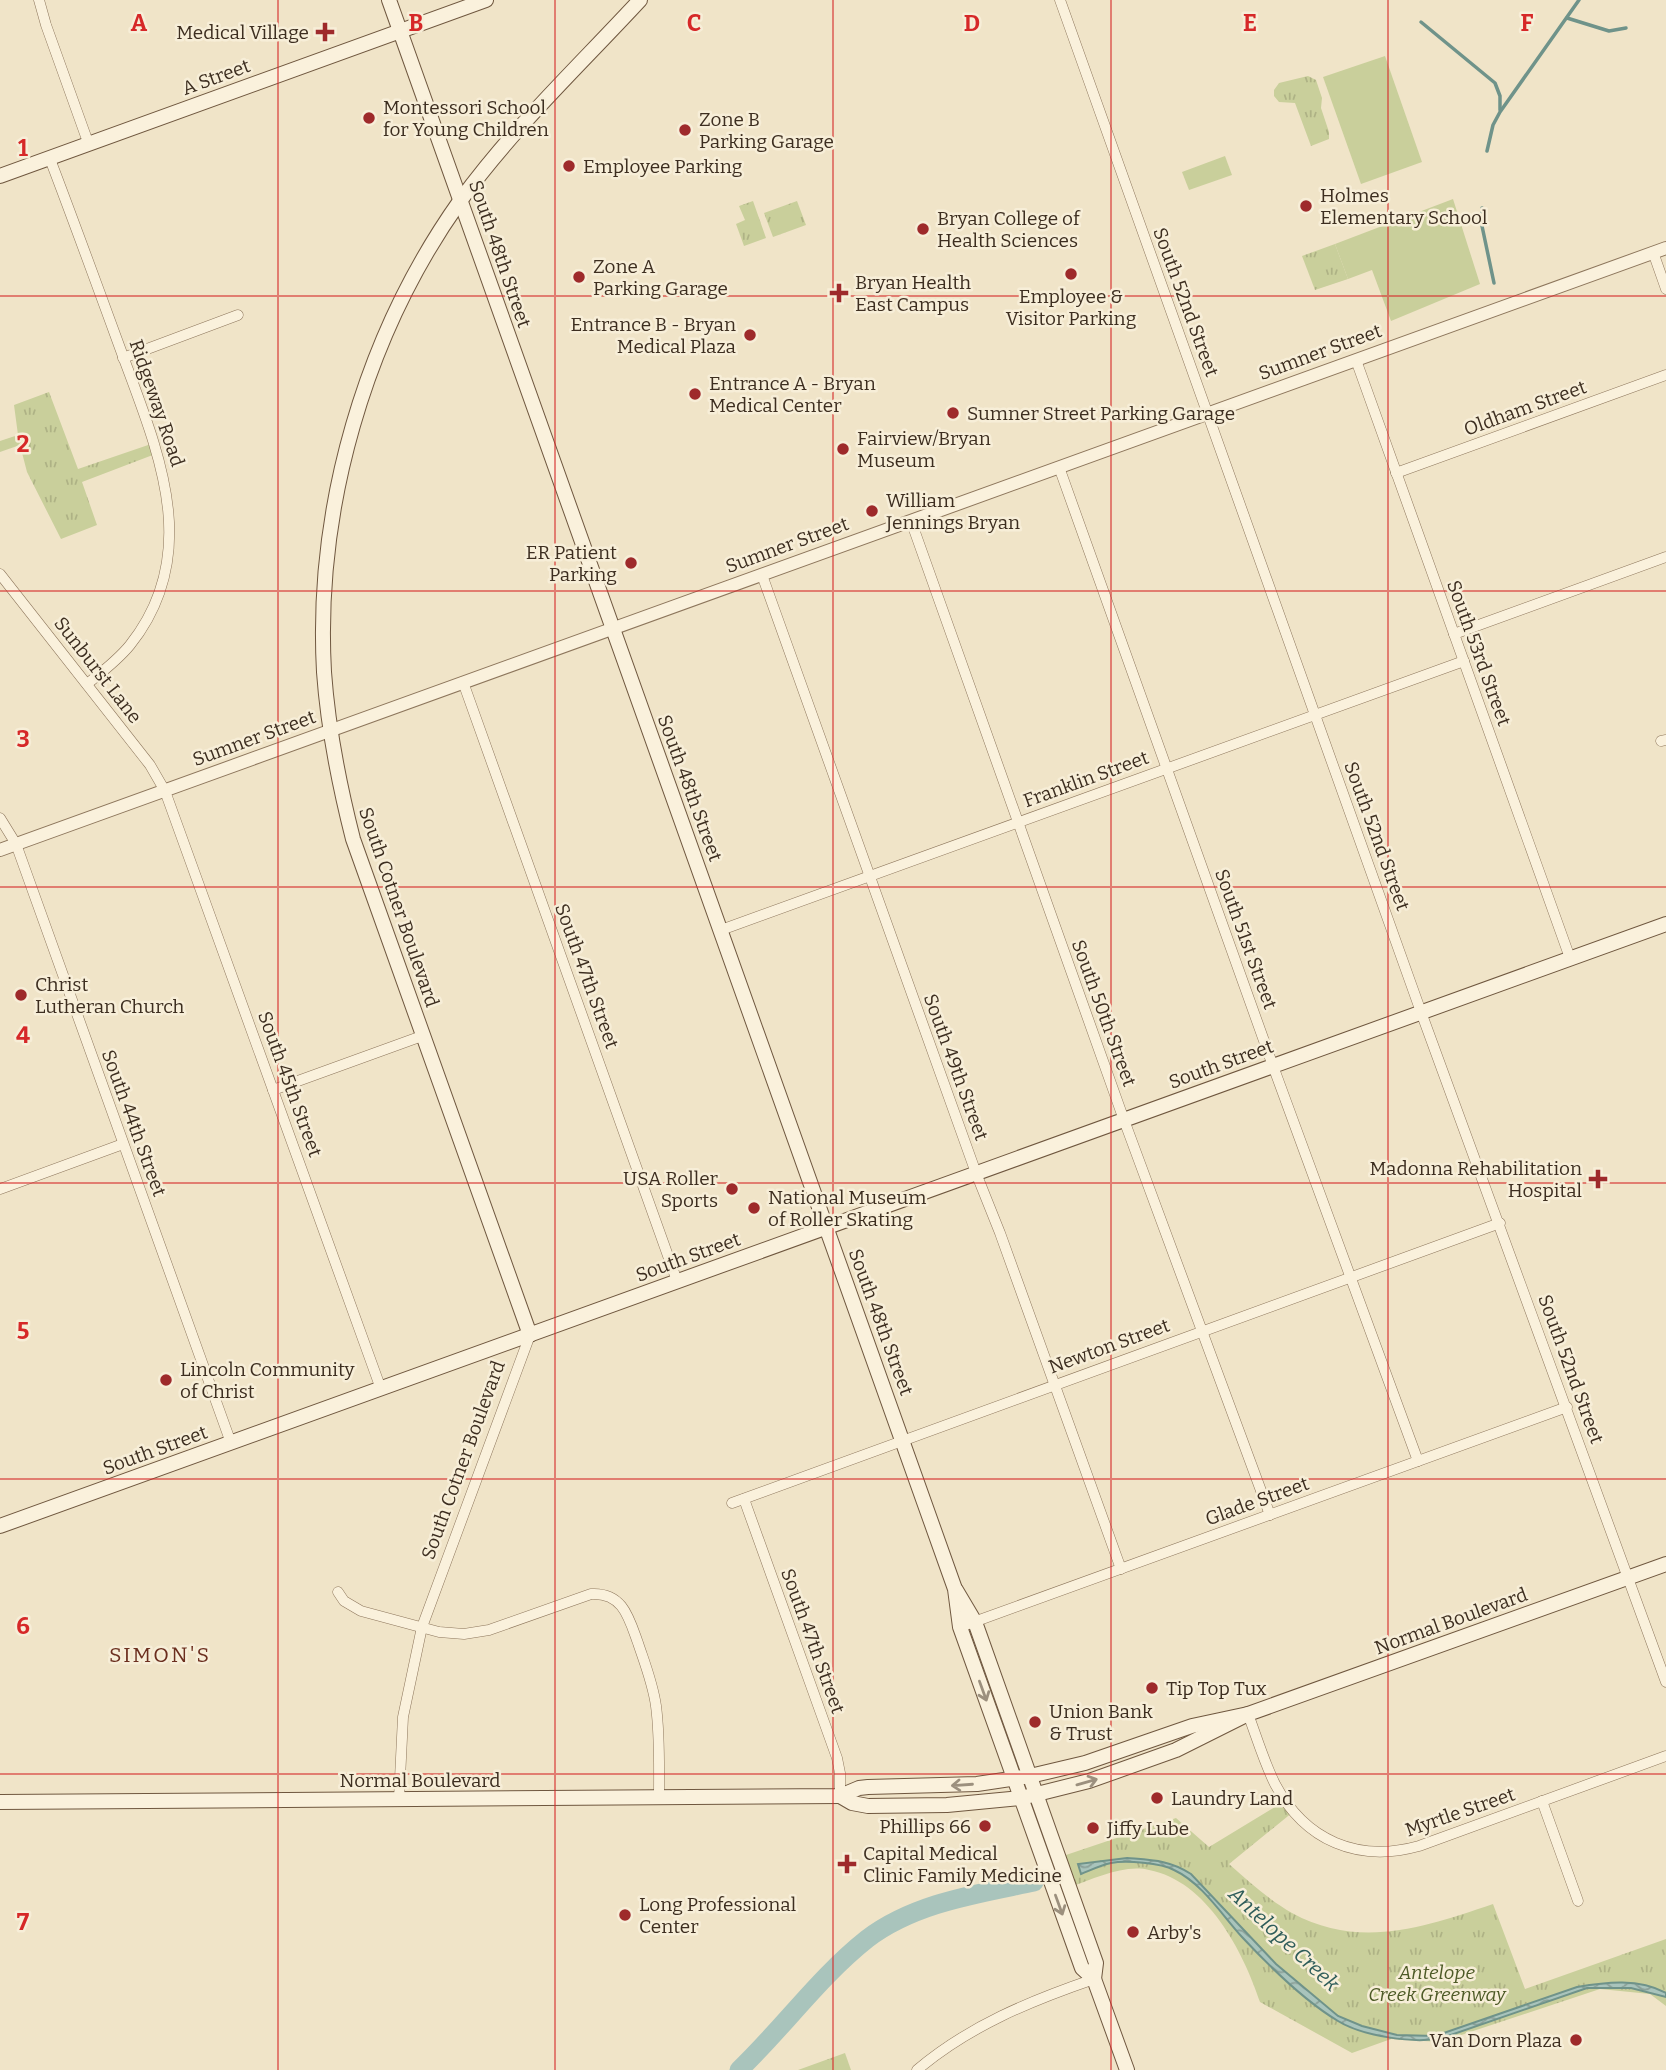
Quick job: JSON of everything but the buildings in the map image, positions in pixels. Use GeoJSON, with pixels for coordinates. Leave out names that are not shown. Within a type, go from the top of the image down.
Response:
{"type":"FeatureCollection","features":[{"type":"Feature","properties":{"kind":"main road","name":"South 48th Street"},"geometry":{"type":"LineString","coordinates":[[389,0],[955,1589],[975,1622],[1037,1794],[1096,1963],[1094,1979],[1127,2070]]}},
{"type":"Feature","properties":{"kind":"main road","name":"A Street"},"geometry":{"type":"LineString","coordinates":[[0,176],[486,0]]}},
{"type":"Feature","properties":{"kind":"main road","name":"South Cotner Boulevard"},"geometry":{"type":"LineString","coordinates":[[530,1335],[353,839],[342,796],[331,730],[324,660],[326,579],[334,517],[350,438],[366,386],[396,312],[420,266],[461,201],[517,130],[640,0]]}},
{"type":"Feature","properties":{"kind":"main road","name":"South Street"},"geometry":{"type":"LineString","coordinates":[[0,1526],[1666,923]]}},
{"type":"Feature","properties":{"kind":"main road","name":"Normal Boulevard"},"geometry":{"type":"LineString","coordinates":[[0,1802],[840,1797],[868,1787],[953,1786],[1015,1779],[1089,1762],[1192,1726],[1248,1714],[1666,1564]]}},
{"type":"Feature","properties":{"kind":"main road","name":"South 48th Street"},"geometry":{"type":"LineString","coordinates":[[955,1589],[960,1627],[1082,1968],[1094,1979]]}},
{"type":"Feature","properties":{"kind":"main road","name":"Normal Boulevard"},"geometry":{"type":"LineString","coordinates":[[840,1797],[868,1806],[947,1805],[1021,1798],[1089,1782],[1130,1768],[1195,1742],[1248,1714]]}},
{"type":"Feature","properties":{"kind":"street"},"geometry":{"type":"LineString","coordinates":[[39,0],[89,145]]}},
{"type":"Feature","properties":{"kind":"street","name":"South 52nd Street"},"geometry":{"type":"LineString","coordinates":[[1060,0],[1421,1012],[1666,1682]]}},
{"type":"Feature","properties":{"kind":"street","name":"Ridgeway Road"},"geometry":{"type":"LineString","coordinates":[[50,159],[124,358],[164,478],[171,533],[169,556],[159,597],[140,631],[112,663],[87,684]]}},
{"type":"Feature","properties":{"kind":"street","name":"Sumner Street"},"geometry":{"type":"LineString","coordinates":[[0,850],[1666,248]]}},
{"type":"Feature","properties":{"kind":"street"},"geometry":{"type":"LineString","coordinates":[[1653,252],[1666,289]]}},
{"type":"Feature","properties":{"kind":"street"},"geometry":{"type":"LineString","coordinates":[[124,358],[238,315]]}},
{"type":"Feature","properties":{"kind":"street","name":"South 53rd Street"},"geometry":{"type":"LineString","coordinates":[[1356,360],[1570,958]]}},
{"type":"Feature","properties":{"kind":"street","name":"Oldham Street"},"geometry":{"type":"LineString","coordinates":[[1396,473],[1666,375]]}},
{"type":"Feature","properties":{"kind":"street","name":"South 51st Street"},"geometry":{"type":"LineString","coordinates":[[1059,467],[1273,1066],[1418,1461]]}},
{"type":"Feature","properties":{"kind":"street","name":"South 50th Street"},"geometry":{"type":"LineString","coordinates":[[911,521],[1124,1120],[1270,1515]]}},
{"type":"Feature","properties":{"kind":"street"},"geometry":{"type":"LineString","coordinates":[[1454,634],[1666,558]]}},
{"type":"Feature","properties":{"kind":"street","name":"Sunburst Lane"},"geometry":{"type":"LineString","coordinates":[[0,574],[150,765],[165,791]]}},
{"type":"Feature","properties":{"kind":"street","name":"South 49th Street"},"geometry":{"type":"LineString","coordinates":[[762,575],[1121,1569]]}},
{"type":"Feature","properties":{"kind":"street","name":"Franklin Street"},"geometry":{"type":"LineString","coordinates":[[721,930],[1464,661]]}},
{"type":"Feature","properties":{"kind":"street","name":"South 47th Street"},"geometry":{"type":"LineString","coordinates":[[464,682],[677,1282]]}},
{"type":"Feature","properties":{"kind":"street","name":"South 45th Street"},"geometry":{"type":"LineString","coordinates":[[165,791],[381,1389]]}},
{"type":"Feature","properties":{"kind":"street","name":"South 44th Street"},"geometry":{"type":"LineString","coordinates":[[0,818],[16,844],[231,1443]]}},
{"type":"Feature","properties":{"kind":"street"},"geometry":{"type":"LineString","coordinates":[[273,1090],[422,1036]]}},
{"type":"Feature","properties":{"kind":"street"},"geometry":{"type":"LineString","coordinates":[[0,1189],[123,1144]]}},
{"type":"Feature","properties":{"kind":"street","name":"Newton Street"},"geometry":{"type":"LineString","coordinates":[[732,1503],[1500,1223]]}},
{"type":"Feature","properties":{"kind":"street","name":"South Cotner Boulevard"},"geometry":{"type":"LineString","coordinates":[[398,1799],[403,1717],[422,1627],[530,1335]]}},
{"type":"Feature","properties":{"kind":"street","name":"Glade Street"},"geometry":{"type":"LineString","coordinates":[[960,1627],[1567,1407]]}},
{"type":"Feature","properties":{"kind":"street","name":"South 47th Street"},"geometry":{"type":"LineString","coordinates":[[744,1499],[837,1758],[840,1797]]}},
{"type":"Feature","properties":{"kind":"street"},"geometry":{"type":"LineString","coordinates":[[338,1592],[352,1607],[361,1611],[447,1633],[472,1634],[515,1622],[586,1595],[601,1594],[615,1598],[622,1604],[630,1619],[653,1690],[658,1730],[659,1798]]}},
{"type":"Feature","properties":{"kind":"street","name":"Myrtle Street"},"geometry":{"type":"LineString","coordinates":[[1248,1714],[1275,1783],[1293,1812],[1318,1834],[1348,1848],[1384,1853],[1403,1850],[1666,1756]]}},
{"type":"Feature","properties":{"kind":"street"},"geometry":{"type":"LineString","coordinates":[[1542,1801],[1578,1901]]}},
{"type":"Feature","properties":{"kind":"street"},"geometry":{"type":"LineString","coordinates":[[916,2070],[954,2042],[1010,2011],[1094,1979]]}},
{"type":"Feature","properties":{"kind":"green space"},"geometry":{"type":"Polygon","coordinates":[[[1385,56],[1422,162],[1361,184],[1323,77],[1385,56]]]}},
{"type":"Feature","properties":{"kind":"green space"},"geometry":{"type":"Polygon","coordinates":[[[1308,76],[1316,80],[1329,132],[1329,139],[1311,146],[1295,103],[1279,102],[1274,96],[1274,90],[1279,83],[1308,76]]]}},
{"type":"Feature","properties":{"kind":"green space"},"geometry":{"type":"Polygon","coordinates":[[[1225,156],[1232,175],[1189,190],[1182,172],[1225,156]]]}},
{"type":"Feature","properties":{"kind":"green space"},"geometry":{"type":"Polygon","coordinates":[[[1453,199],[1480,284],[1391,321],[1372,270],[1348,279],[1335,244],[1453,199]]]}},
{"type":"Feature","properties":{"kind":"green space"},"geometry":{"type":"Polygon","coordinates":[[[753,201],[766,238],[744,246],[736,224],[745,220],[739,206],[753,201]]]}},
{"type":"Feature","properties":{"kind":"green space"},"geometry":{"type":"Polygon","coordinates":[[[797,201],[806,225],[773,237],[764,213],[797,201]]]}},
{"type":"Feature","properties":{"kind":"green space"},"geometry":{"type":"Polygon","coordinates":[[[1335,244],[1348,279],[1315,290],[1302,256],[1335,244]]]}},
{"type":"Feature","properties":{"kind":"green space"},"geometry":{"type":"Polygon","coordinates":[[[49,392],[78,469],[154,443],[158,453],[82,482],[97,525],[61,539],[27,472],[20,445],[0,452],[0,441],[18,435],[14,405],[49,392]]]}},
{"type":"Feature","properties":{"kind":"green space","name":"Antelope Creek Greenway"},"geometry":{"type":"Polygon","coordinates":[[[1285,1801],[1293,1812],[1229,1864],[1292,1913],[1317,1924],[1343,1930],[1392,1931],[1417,1927],[1493,1904],[1525,1989],[1666,1939],[1666,2006],[1650,1994],[1600,1989],[1440,2042],[1391,2039],[1352,2053],[1260,2002],[1233,1941],[1205,1903],[1188,1888],[1170,1877],[1139,1869],[1109,1873],[1070,1887],[1060,1857],[1176,1818],[1209,1847],[1285,1801]]]}},
{"type":"Feature","properties":{"kind":"green space"},"geometry":{"type":"Polygon","coordinates":[[[845,2053],[851,2070],[798,2070],[845,2053]]]}},
{"type":"Feature","properties":{"kind":"water"},"geometry":{"type":"Polygon","coordinates":[[[1127,1858],[1168,1863],[1191,1874],[1276,1964],[1338,2016],[1362,2026],[1397,2035],[1435,2036],[1577,1987],[1599,1984],[1622,1982],[1645,1985],[1666,1993],[1666,1997],[1631,1988],[1587,1988],[1442,2038],[1417,2040],[1374,2035],[1338,2021],[1300,1993],[1242,1937],[1203,1891],[1174,1870],[1143,1863],[1117,1862],[1081,1874],[1078,1864],[1127,1858]]]}},
{"type":"Feature","properties":{"kind":"waterway"},"geometry":{"type":"LineString","coordinates":[[1487,151],[1493,125],[1500,112],[1579,0]]}},
{"type":"Feature","properties":{"kind":"waterway"},"geometry":{"type":"LineString","coordinates":[[1567,18],[1609,31],[1626,28]]}},
{"type":"Feature","properties":{"kind":"waterway"},"geometry":{"type":"LineString","coordinates":[[1421,22],[1495,83],[1500,96],[1500,110]]}},
{"type":"Feature","properties":{"kind":"waterway"},"geometry":{"type":"LineString","coordinates":[[1482,208],[1482,226],[1494,283]]}},
{"type":"Feature","properties":{"kind":"waterway","name":"Antelope Creek"},"geometry":{"type":"LineString","coordinates":[[739,2070],[833,1970],[867,1939],[885,1927],[947,1901],[1034,1882]]}},
{"type":"Feature","properties":{"kind":"place","name":"Medical Village"},"geometry":{"type":"Point","coordinates":[325,32]}},
{"type":"Feature","properties":{"kind":"place","name":"Montessori School for Young Children"},"geometry":{"type":"Point","coordinates":[369,118]}},
{"type":"Feature","properties":{"kind":"place","name":"Zone B Parking Garage"},"geometry":{"type":"Point","coordinates":[685,130]}},
{"type":"Feature","properties":{"kind":"place","name":"Employee Parking"},"geometry":{"type":"Point","coordinates":[569,166]}},
{"type":"Feature","properties":{"kind":"place","name":"Holmes Elementary School"},"geometry":{"type":"Point","coordinates":[1306,206]}},
{"type":"Feature","properties":{"kind":"place","name":"Bryan College of Health Sciences"},"geometry":{"type":"Point","coordinates":[923,229]}},
{"type":"Feature","properties":{"kind":"place","name":"Employee & Visitor Parking"},"geometry":{"type":"Point","coordinates":[1071,274]}},
{"type":"Feature","properties":{"kind":"place","name":"Zone A Parking Garage"},"geometry":{"type":"Point","coordinates":[579,277]}},
{"type":"Feature","properties":{"kind":"place","name":"Bryan Health East Campus"},"geometry":{"type":"Point","coordinates":[839,293]}},
{"type":"Feature","properties":{"kind":"place","name":"Entrance B - Bryan Medical Plaza"},"geometry":{"type":"Point","coordinates":[750,335]}},
{"type":"Feature","properties":{"kind":"place","name":"Entrance A - Bryan Medical Center"},"geometry":{"type":"Point","coordinates":[695,394]}},
{"type":"Feature","properties":{"kind":"place","name":"Sumner Street Parking Garage"},"geometry":{"type":"Point","coordinates":[953,413]}},
{"type":"Feature","properties":{"kind":"place","name":"Fairview/Bryan Museum"},"geometry":{"type":"Point","coordinates":[843,449]}},
{"type":"Feature","properties":{"kind":"place","name":"William Jennings Bryan"},"geometry":{"type":"Point","coordinates":[872,511]}},
{"type":"Feature","properties":{"kind":"place","name":"ER Patient Parking"},"geometry":{"type":"Point","coordinates":[631,563]}},
{"type":"Feature","properties":{"kind":"place","name":"Christ Lutheran Church"},"geometry":{"type":"Point","coordinates":[21,995]}},
{"type":"Feature","properties":{"kind":"place","name":"Madonna Rehabilitation Hospital"},"geometry":{"type":"Point","coordinates":[1598,1179]}},
{"type":"Feature","properties":{"kind":"place","name":"USA Roller Sports"},"geometry":{"type":"Point","coordinates":[732,1189]}},
{"type":"Feature","properties":{"kind":"place","name":"National Museum of Roller Skating"},"geometry":{"type":"Point","coordinates":[754,1208]}},
{"type":"Feature","properties":{"kind":"place","name":"Lincoln Community of Christ"},"geometry":{"type":"Point","coordinates":[166,1380]}},
{"type":"Feature","properties":{"kind":"place","name":"Tip Top Tux"},"geometry":{"type":"Point","coordinates":[1152,1688]}},
{"type":"Feature","properties":{"kind":"place","name":"Union Bank & Trust"},"geometry":{"type":"Point","coordinates":[1035,1722]}},
{"type":"Feature","properties":{"kind":"place","name":"Laundry Land"},"geometry":{"type":"Point","coordinates":[1157,1798]}},
{"type":"Feature","properties":{"kind":"place","name":"Phillips 66"},"geometry":{"type":"Point","coordinates":[985,1826]}},
{"type":"Feature","properties":{"kind":"place","name":"Jiffy Lube"},"geometry":{"type":"Point","coordinates":[1093,1828]}},
{"type":"Feature","properties":{"kind":"place","name":"Capital Medical Clinic Family Medicine"},"geometry":{"type":"Point","coordinates":[847,1864]}},
{"type":"Feature","properties":{"kind":"place","name":"Long Professional Center"},"geometry":{"type":"Point","coordinates":[625,1915]}},
{"type":"Feature","properties":{"kind":"place","name":"Arby's"},"geometry":{"type":"Point","coordinates":[1133,1932]}},
{"type":"Feature","properties":{"kind":"place","name":"Van Dorn Plaza"},"geometry":{"type":"Point","coordinates":[1576,2040]}},
{"type":"Feature","properties":{"kind":"district","name":"SIMON'S"},"geometry":{"type":"Point","coordinates":[160,1655]}}]}
